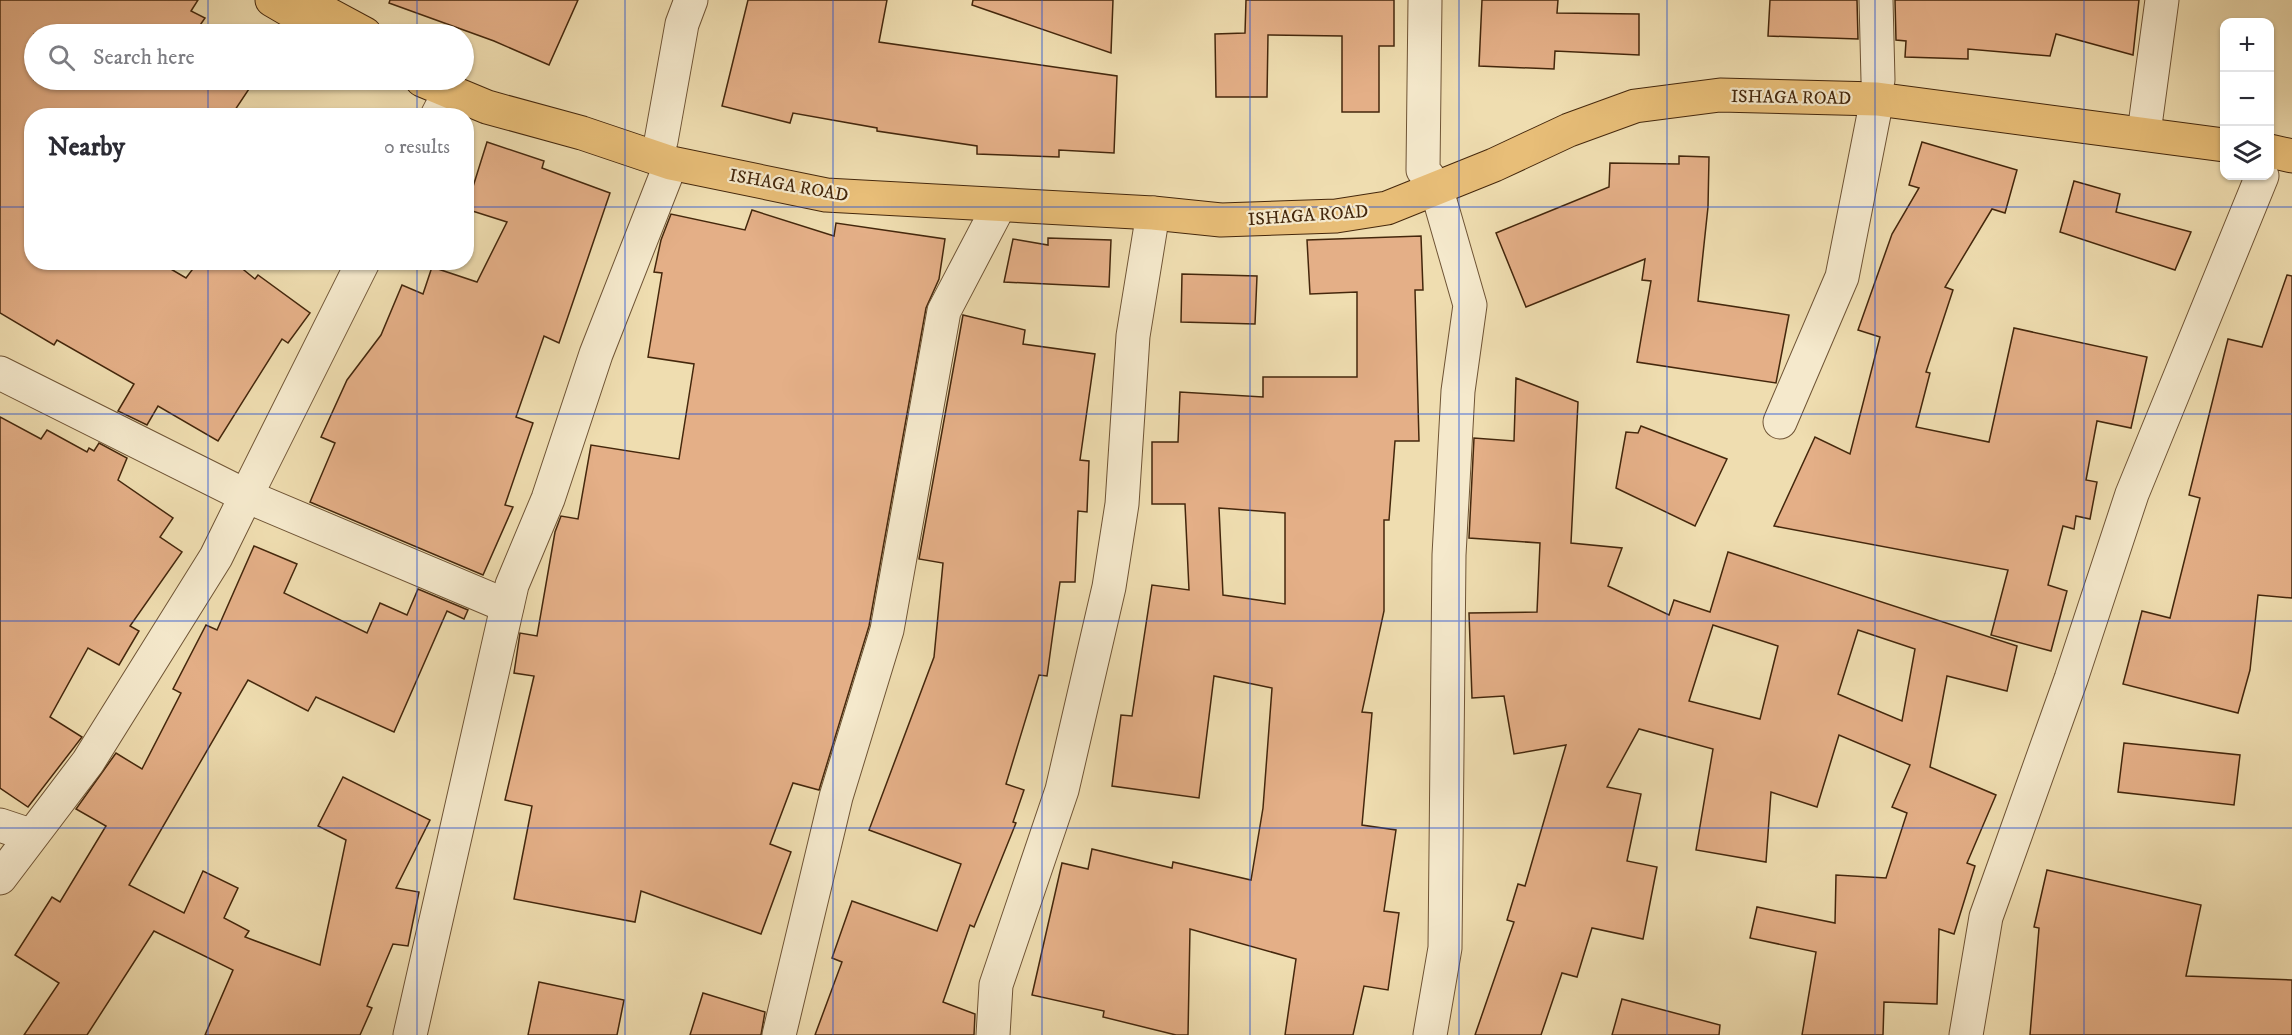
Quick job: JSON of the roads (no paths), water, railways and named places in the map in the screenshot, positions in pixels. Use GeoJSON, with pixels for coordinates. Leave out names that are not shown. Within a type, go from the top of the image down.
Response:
{"type":"FeatureCollection","features":[{"type":"Feature","properties":{"kind":"main road"},"geometry":{"type":"LineString","coordinates":[[272,0],[315,24]]}},
{"type":"Feature","properties":{"kind":"main road"},"geometry":{"type":"LineString","coordinates":[[302,0],[346,24]]}},
{"type":"Feature","properties":{"kind":"main road","name":"ISHAGA ROAD"},"geometry":{"type":"LineString","coordinates":[[443,92],[826,195],[1153,213],[1221,220],[1336,216],[1387,208],[1430,179],[1619,89],[1674,81],[1739,78],[1877,90],[2146,118],[2220,129]]}},
{"type":"Feature","properties":{"kind":"main road","name":"ISHAGA ROAD"},"geometry":{"type":"LineString","coordinates":[[1877,90],[2220,144]]}},
{"type":"Feature","properties":{"kind":"main road","name":"ISHAGA ROAD"},"geometry":{"type":"LineString","coordinates":[[666,152],[738,166],[844,182],[953,192],[1262,204],[1311,204],[1350,199],[1430,179]]}},
{"type":"Feature","properties":{"kind":"street"},"geometry":{"type":"LineString","coordinates":[[410,1035],[512,585],[548,499],[666,152],[682,24],[691,0]]}},
{"type":"Feature","properties":{"kind":"street"},"geometry":{"type":"LineString","coordinates":[[1425,0],[1430,179],[1470,305],[1458,391],[1449,555],[1445,948],[1430,1035]]}},
{"type":"Feature","properties":{"kind":"street"},"geometry":{"type":"LineString","coordinates":[[1779,422],[1842,277],[1877,90],[1876,0]]}},
{"type":"Feature","properties":{"kind":"street"},"geometry":{"type":"LineString","coordinates":[[2146,118],[2162,0]]}},
{"type":"Feature","properties":{"kind":"street"},"geometry":{"type":"LineString","coordinates":[[1966,1035],[1986,917],[2071,679],[2132,494],[2275,153]]}},
{"type":"Feature","properties":{"kind":"street"},"geometry":{"type":"LineString","coordinates":[[778,1035],[836,797],[887,630],[944,311],[999,206]]}},
{"type":"Feature","properties":{"kind":"street"},"geometry":{"type":"LineString","coordinates":[[993,1035],[996,986],[1062,790],[1109,587],[1122,504],[1133,336],[1153,213]]}},
{"type":"Feature","properties":{"kind":"street"},"geometry":{"type":"LineString","coordinates":[[0,878],[15,830],[88,762],[216,557],[359,270]]}},
{"type":"Feature","properties":{"kind":"street"},"geometry":{"type":"LineString","coordinates":[[0,373],[246,496],[507,606]]}}]}
